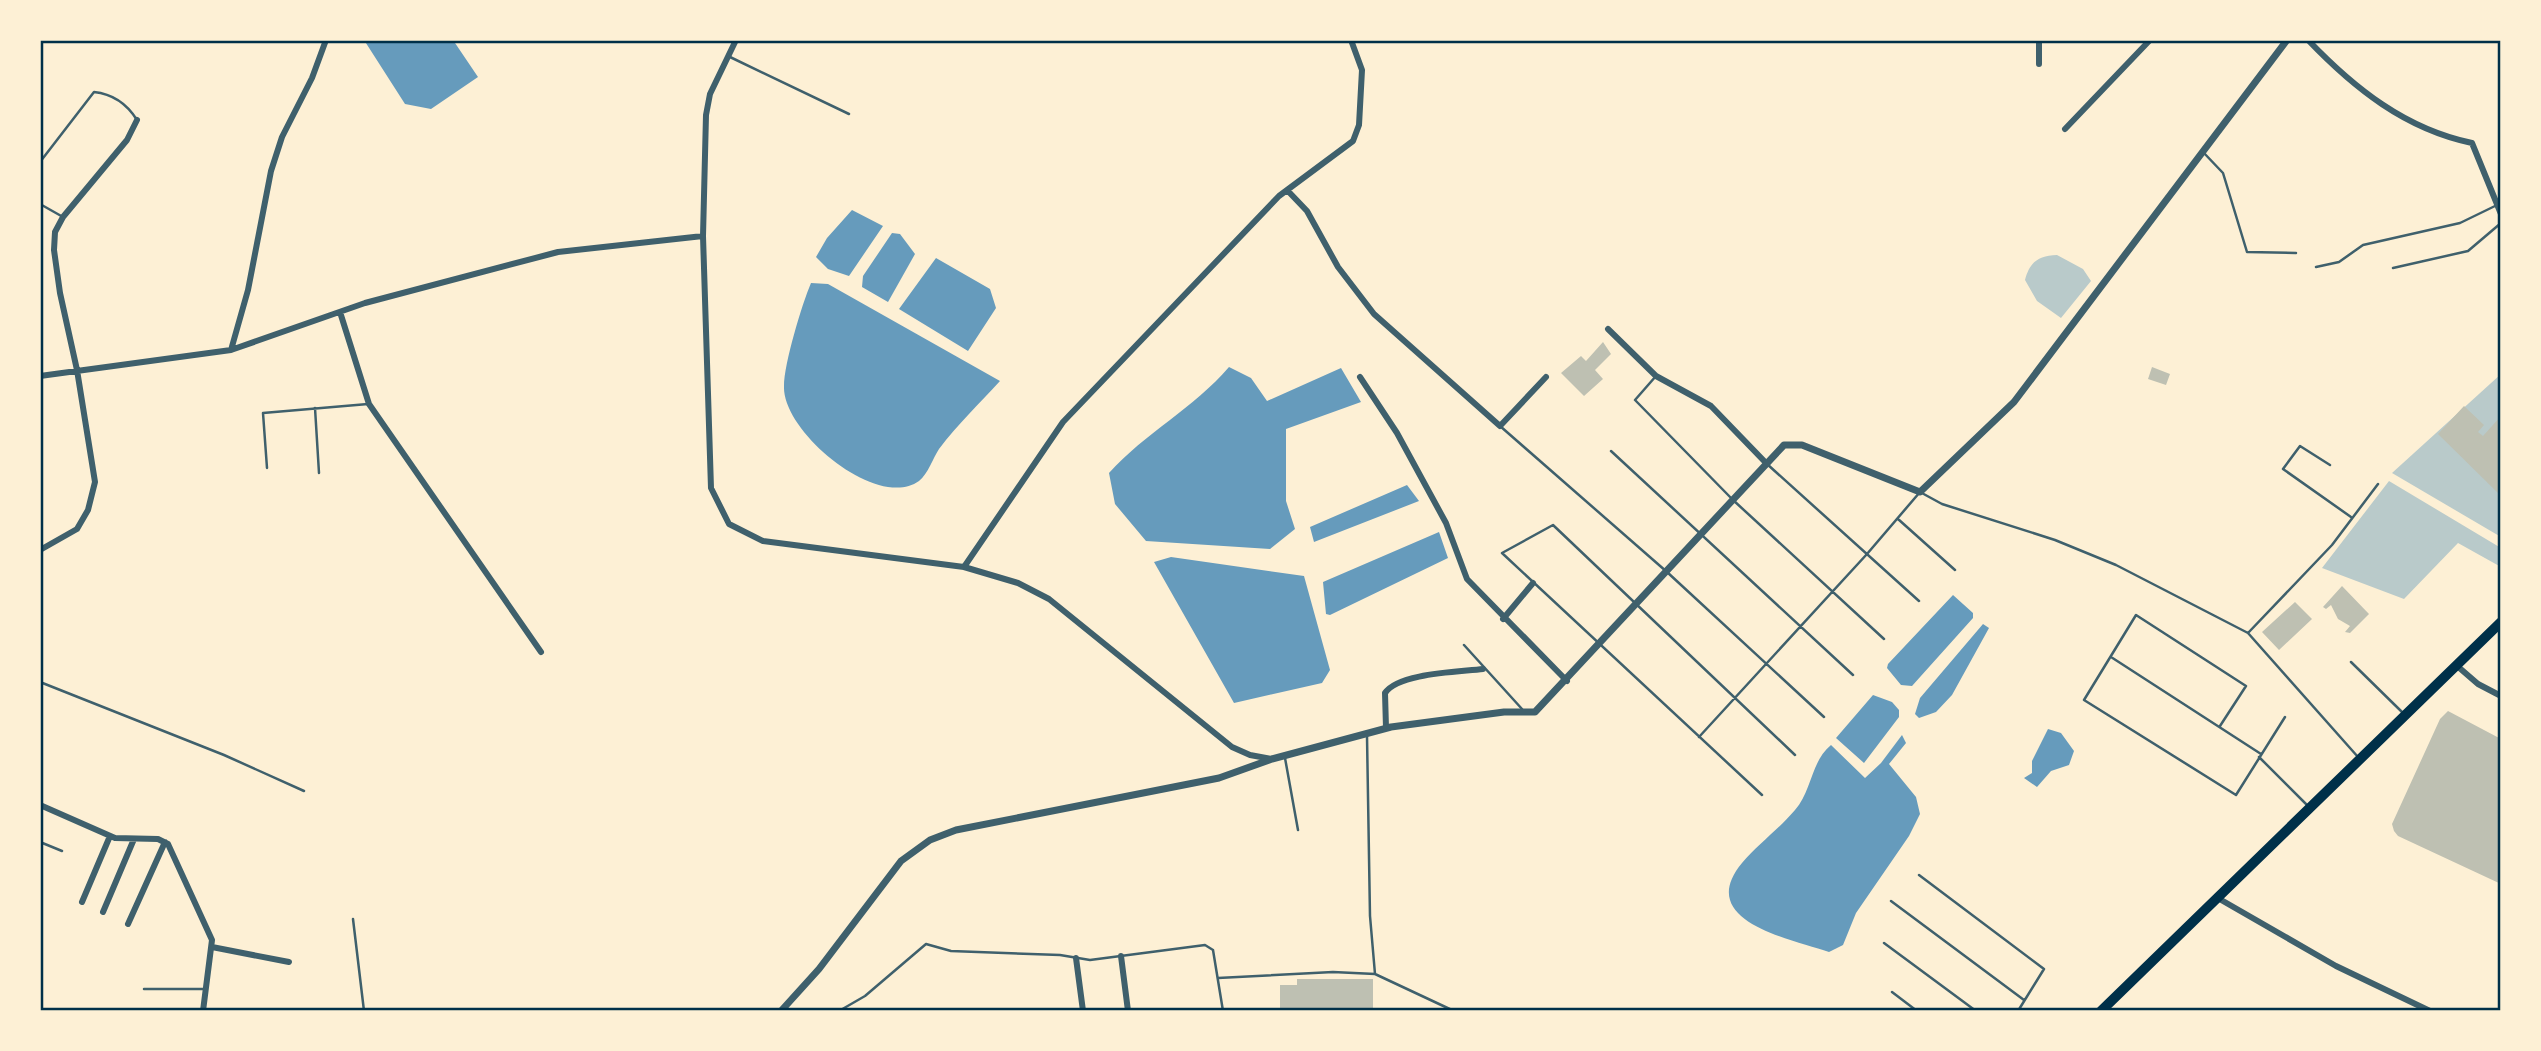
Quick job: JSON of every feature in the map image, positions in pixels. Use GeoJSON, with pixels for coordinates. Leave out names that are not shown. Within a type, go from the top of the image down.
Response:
{"type":"FeatureCollection","features":[{"type":"Feature","properties":{"kind":"main road"},"geometry":{"type":"LineString","coordinates":[[2101,1011],[2308,806],[2499,627]]}},
{"type":"Feature","properties":{"kind":"street"},"geometry":{"type":"LineString","coordinates":[[231,350],[248,290],[274,160],[290,116],[312,78],[326,40]]}},
{"type":"Feature","properties":{"kind":"street"},"geometry":{"type":"LineString","coordinates":[[736,40],[710,94],[706,115],[703,236],[711,488],[729,524],[763,541],[964,567],[1018,583],[1049,599],[1231,747],[1250,755],[1272,759]]}},
{"type":"Feature","properties":{"kind":"street"},"geometry":{"type":"LineString","coordinates":[[964,567],[1063,422],[1287,190],[1353,141],[1359,125],[1362,70],[1351,40]]}},
{"type":"Feature","properties":{"kind":"street"},"geometry":{"type":"LineString","coordinates":[[2039,40],[2039,64]]}},
{"type":"Feature","properties":{"kind":"street"},"geometry":{"type":"LineString","coordinates":[[2066,129],[2150,40]]}},
{"type":"Feature","properties":{"kind":"street"},"geometry":{"type":"LineString","coordinates":[[781,1011],[820,969],[901,860],[930,840],[956,830],[1219,778],[1285,755],[1386,728],[1492,714],[1535,712],[1567,681],[1784,445],[1802,445],[1920,492],[2014,402],[2287,40]]}},
{"type":"Feature","properties":{"kind":"street"},"geometry":{"type":"LineString","coordinates":[[2308,40],[2351,84],[2378,104],[2412,121],[2472,143],[2495,206],[2501,214]]}},
{"type":"Feature","properties":{"kind":"street"},"geometry":{"type":"LineString","coordinates":[[40,550],[77,529],[88,510],[95,482],[54,250],[55,232],[63,217],[127,140],[137,120]]}},
{"type":"Feature","properties":{"kind":"street"},"geometry":{"type":"LineString","coordinates":[[1287,190],[1307,212],[1338,267],[1374,314],[1500,426],[1546,377]]}},
{"type":"Feature","properties":{"kind":"street"},"geometry":{"type":"LineString","coordinates":[[40,376],[231,350],[340,312],[558,252],[703,236]]}},
{"type":"Feature","properties":{"kind":"street"},"geometry":{"type":"LineString","coordinates":[[340,312],[369,404],[541,652]]}},
{"type":"Feature","properties":{"kind":"street"},"geometry":{"type":"LineString","coordinates":[[1608,329],[1656,376],[1712,406],[1767,464]]}},
{"type":"Feature","properties":{"kind":"street"},"geometry":{"type":"LineString","coordinates":[[1360,377],[1397,433],[1446,523],[1467,579],[1503,619],[1567,681]]}},
{"type":"Feature","properties":{"kind":"street"},"geometry":{"type":"LineString","coordinates":[[1503,619],[1533,583]]}},
{"type":"Feature","properties":{"kind":"street"},"geometry":{"type":"LineString","coordinates":[[2456,665],[2478,684],[2501,696]]}},
{"type":"Feature","properties":{"kind":"street"},"geometry":{"type":"LineString","coordinates":[[1386,728],[1385,693],[1395,684],[1483,669]]}},
{"type":"Feature","properties":{"kind":"street"},"geometry":{"type":"LineString","coordinates":[[40,805],[110,836],[158,839],[165,842],[212,940],[203,1011]]}},
{"type":"Feature","properties":{"kind":"street"},"geometry":{"type":"LineString","coordinates":[[82,902],[110,836]]}},
{"type":"Feature","properties":{"kind":"street"},"geometry":{"type":"LineString","coordinates":[[103,912],[134,839]]}},
{"type":"Feature","properties":{"kind":"street"},"geometry":{"type":"LineString","coordinates":[[128,924],[165,842]]}},
{"type":"Feature","properties":{"kind":"street"},"geometry":{"type":"LineString","coordinates":[[2216,897],[2336,966],[2430,1011]]}},
{"type":"Feature","properties":{"kind":"street"},"geometry":{"type":"LineString","coordinates":[[212,947],[289,962]]}},
{"type":"Feature","properties":{"kind":"street"},"geometry":{"type":"LineString","coordinates":[[1121,956],[1128,1011]]}},
{"type":"Feature","properties":{"kind":"street"},"geometry":{"type":"LineString","coordinates":[[1076,958],[1083,1011]]}},
{"type":"Feature","properties":{"kind":"lane"},"geometry":{"type":"LineString","coordinates":[[727,56],[849,114]]}},
{"type":"Feature","properties":{"kind":"lane"},"geometry":{"type":"LineString","coordinates":[[40,162],[94,92],[110,94],[131,111],[137,120]]}},
{"type":"Feature","properties":{"kind":"lane"},"geometry":{"type":"LineString","coordinates":[[2203,152],[2223,173],[2247,251],[2296,253]]}},
{"type":"Feature","properties":{"kind":"lane"},"geometry":{"type":"LineString","coordinates":[[40,204],[63,217]]}},
{"type":"Feature","properties":{"kind":"lane"},"geometry":{"type":"LineString","coordinates":[[2316,267],[2339,262],[2363,246],[2460,223],[2495,206]]}},
{"type":"Feature","properties":{"kind":"lane"},"geometry":{"type":"LineString","coordinates":[[2393,268],[2468,251],[2501,223]]}},
{"type":"Feature","properties":{"kind":"lane"},"geometry":{"type":"LineString","coordinates":[[1656,376],[1635,400],[1733,500],[1884,639]]}},
{"type":"Feature","properties":{"kind":"lane"},"geometry":{"type":"LineString","coordinates":[[267,468],[263,413],[369,404]]}},
{"type":"Feature","properties":{"kind":"lane"},"geometry":{"type":"LineString","coordinates":[[315,408],[319,473]]}},
{"type":"Feature","properties":{"kind":"lane"},"geometry":{"type":"LineString","coordinates":[[1500,426],[1667,572],[1824,717]]}},
{"type":"Feature","properties":{"kind":"lane"},"geometry":{"type":"LineString","coordinates":[[2330,465],[2300,446],[2283,470],[2351,517]]}},
{"type":"Feature","properties":{"kind":"lane"},"geometry":{"type":"LineString","coordinates":[[1611,451],[1853,675]]}},
{"type":"Feature","properties":{"kind":"lane"},"geometry":{"type":"LineString","coordinates":[[1767,464],[1919,601]]}},
{"type":"Feature","properties":{"kind":"lane"},"geometry":{"type":"LineString","coordinates":[[2248,633],[2332,545],[2378,484]]}},
{"type":"Feature","properties":{"kind":"lane"},"geometry":{"type":"LineString","coordinates":[[1699,737],[1833,592],[1920,492],[1942,504],[2055,540],[2104,560],[2248,633],[2359,758]]}},
{"type":"Feature","properties":{"kind":"lane"},"geometry":{"type":"LineString","coordinates":[[1898,519],[1955,570]]}},
{"type":"Feature","properties":{"kind":"lane"},"geometry":{"type":"LineString","coordinates":[[1762,795],[1502,553],[1553,525],[1734,700],[1795,755]]}},
{"type":"Feature","properties":{"kind":"lane"},"geometry":{"type":"LineString","coordinates":[[2220,726],[2246,686],[2136,615],[2084,700],[2236,795],[2286,717]]}},
{"type":"Feature","properties":{"kind":"lane"},"geometry":{"type":"LineString","coordinates":[[1464,645],[1483,669],[1527,714]]}},
{"type":"Feature","properties":{"kind":"lane"},"geometry":{"type":"LineString","coordinates":[[2110,656],[2220,726],[2260,756],[2308,806]]}},
{"type":"Feature","properties":{"kind":"lane"},"geometry":{"type":"LineString","coordinates":[[2351,662],[2404,714]]}},
{"type":"Feature","properties":{"kind":"lane"},"geometry":{"type":"LineString","coordinates":[[40,682],[212,750],[304,791]]}},
{"type":"Feature","properties":{"kind":"lane"},"geometry":{"type":"LineString","coordinates":[[1367,734],[1370,916],[1375,974]]}},
{"type":"Feature","properties":{"kind":"lane"},"geometry":{"type":"LineString","coordinates":[[1285,755],[1298,830]]}},
{"type":"Feature","properties":{"kind":"lane"},"geometry":{"type":"LineString","coordinates":[[40,842],[62,851]]}},
{"type":"Feature","properties":{"kind":"lane"},"geometry":{"type":"LineString","coordinates":[[1919,875],[2045,969],[2018,1011]]}},
{"type":"Feature","properties":{"kind":"lane"},"geometry":{"type":"LineString","coordinates":[[1891,901],[2025,1001]]}},
{"type":"Feature","properties":{"kind":"lane"},"geometry":{"type":"LineString","coordinates":[[353,919],[364,1011]]}},
{"type":"Feature","properties":{"kind":"lane"},"geometry":{"type":"LineString","coordinates":[[1884,943],[1976,1011]]}},
{"type":"Feature","properties":{"kind":"lane"},"geometry":{"type":"LineString","coordinates":[[839,1011],[865,996],[926,944],[951,951],[1090,960],[1205,946],[1213,950],[1223,1011]]}},
{"type":"Feature","properties":{"kind":"lane"},"geometry":{"type":"LineString","coordinates":[[1218,978],[1333,972],[1375,974],[1454,1011]]}},
{"type":"Feature","properties":{"kind":"lane"},"geometry":{"type":"LineString","coordinates":[[144,989],[204,989]]}},
{"type":"Feature","properties":{"kind":"lane"},"geometry":{"type":"LineString","coordinates":[[1892,992],[1917,1011]]}},
{"type":"Feature","properties":{"kind":"shaded area"},"geometry":{"type":"Polygon","coordinates":[[[2057,255],[2083,269],[2091,281],[2061,318],[2037,301],[2025,280],[2036,261],[2057,255]]]}},
{"type":"Feature","properties":{"kind":"shaded area"},"geometry":{"type":"Polygon","coordinates":[[[2501,374],[2501,537],[2392,473],[2501,374]]]}},
{"type":"Feature","properties":{"kind":"shaded area"},"geometry":{"type":"Polygon","coordinates":[[[2389,481],[2501,548],[2501,567],[2458,543],[2404,599],[2322,568],[2389,481]]]}},
{"type":"Feature","properties":{"kind":"water"},"geometry":{"type":"Polygon","coordinates":[[[364,40],[453,40],[478,77],[431,109],[405,104],[364,40]]]}},
{"type":"Feature","properties":{"kind":"water"},"geometry":{"type":"Polygon","coordinates":[[[852,210],[883,226],[849,276],[828,269],[816,257],[827,238],[852,210]]]}},
{"type":"Feature","properties":{"kind":"water"},"geometry":{"type":"Polygon","coordinates":[[[892,233],[900,234],[915,254],[888,302],[862,287],[863,276],[892,233]]]}},
{"type":"Feature","properties":{"kind":"water"},"geometry":{"type":"Polygon","coordinates":[[[936,258],[990,289],[996,308],[968,351],[899,309],[936,258]]]}},
{"type":"Feature","properties":{"kind":"water"},"geometry":{"type":"Polygon","coordinates":[[[811,283],[828,284],[1000,381],[946,440],[919,481],[901,487],[880,485],[858,476],[835,462],[798,424],[788,405],[784,386],[787,364],[811,283]]]}},
{"type":"Feature","properties":{"kind":"water"},"geometry":{"type":"Polygon","coordinates":[[[1229,367],[1251,378],[1267,401],[1341,368],[1361,402],[1286,429],[1286,501],[1295,529],[1270,549],[1146,541],[1115,504],[1109,473],[1138,445],[1201,395],[1229,367]]]}},
{"type":"Feature","properties":{"kind":"water"},"geometry":{"type":"Polygon","coordinates":[[[1407,485],[1419,501],[1314,542],[1310,527],[1407,485]]]}},
{"type":"Feature","properties":{"kind":"water"},"geometry":{"type":"Polygon","coordinates":[[[1439,532],[1448,558],[1330,615],[1326,614],[1323,582],[1439,532]]]}},
{"type":"Feature","properties":{"kind":"water"},"geometry":{"type":"Polygon","coordinates":[[[1171,557],[1304,576],[1330,670],[1322,683],[1234,703],[1154,562],[1171,557]]]}},
{"type":"Feature","properties":{"kind":"water"},"geometry":{"type":"Polygon","coordinates":[[[1953,595],[1973,613],[1973,618],[1912,686],[1901,685],[1887,668],[1888,664],[1953,595]]]}},
{"type":"Feature","properties":{"kind":"water"},"geometry":{"type":"Polygon","coordinates":[[[1983,624],[1989,628],[1952,695],[1936,712],[1919,718],[1915,714],[1920,698],[1983,624]]]}},
{"type":"Feature","properties":{"kind":"water"},"geometry":{"type":"Polygon","coordinates":[[[1873,695],[1892,702],[1899,710],[1899,717],[1864,763],[1836,738],[1873,695]]]}},
{"type":"Feature","properties":{"kind":"water"},"geometry":{"type":"Polygon","coordinates":[[[2048,729],[2061,733],[2074,751],[2069,765],[2051,771],[2037,787],[2024,778],[2032,773],[2032,761],[2048,729]]]}},
{"type":"Feature","properties":{"kind":"water"},"geometry":{"type":"Polygon","coordinates":[[[1902,735],[1906,743],[1889,764],[1916,797],[1920,814],[1909,836],[1856,913],[1843,945],[1829,952],[1792,941],[1753,924],[1738,913],[1730,900],[1730,883],[1742,863],[1801,802],[1824,752],[1831,745],[1865,778],[1881,763],[1902,735]]]}},
{"type":"Feature","properties":{"kind":"building"},"geometry":{"type":"Polygon","coordinates":[[[1603,342],[1611,354],[1595,370],[1603,379],[1584,396],[1561,373],[1581,356],[1586,361],[1603,342]]]}},
{"type":"Feature","properties":{"kind":"building"},"geometry":{"type":"Polygon","coordinates":[[[2152,367],[2170,374],[2166,385],[2148,379],[2152,367]]]}},
{"type":"Feature","properties":{"kind":"building"},"geometry":{"type":"Polygon","coordinates":[[[2464,406],[2484,425],[2478,432],[2483,436],[2501,416],[2501,496],[2438,434],[2464,406]]]}},
{"type":"Feature","properties":{"kind":"building"},"geometry":{"type":"Polygon","coordinates":[[[2342,586],[2369,614],[2350,633],[2345,632],[2350,626],[2338,619],[2331,605],[2326,609],[2323,607],[2342,586]]]}},
{"type":"Feature","properties":{"kind":"building"},"geometry":{"type":"Polygon","coordinates":[[[2295,602],[2312,619],[2279,650],[2262,632],[2295,602]]]}},
{"type":"Feature","properties":{"kind":"building"},"geometry":{"type":"Polygon","coordinates":[[[2448,711],[2501,739],[2501,884],[2398,836],[2394,831],[2392,824],[2440,719],[2448,711]]]}},
{"type":"Feature","properties":{"kind":"building"},"geometry":{"type":"Polygon","coordinates":[[[1297,979],[1373,979],[1373,1011],[1280,1011],[1280,985],[1297,985],[1297,979]]]}}]}
